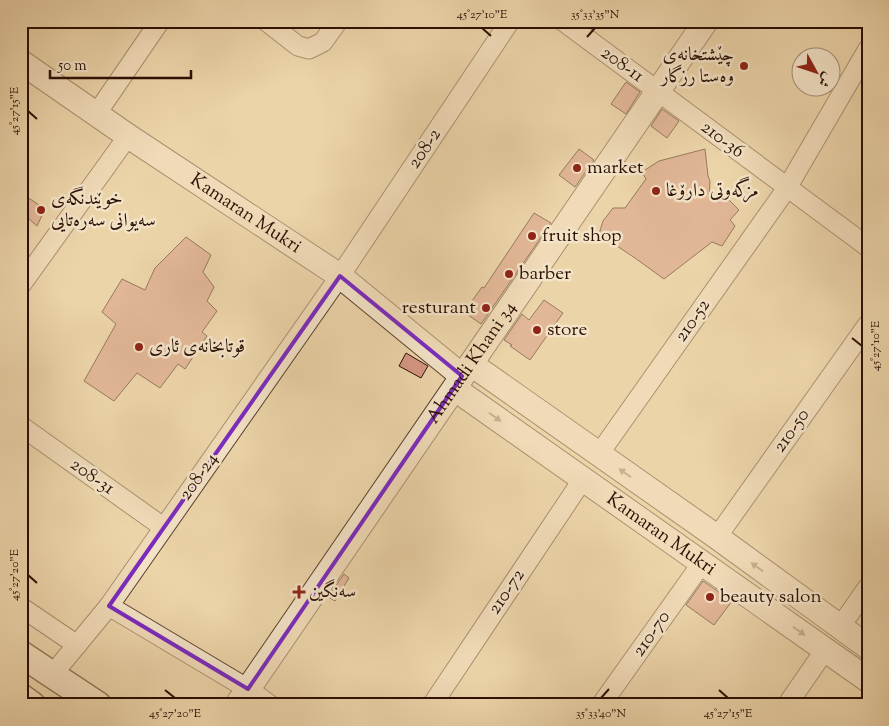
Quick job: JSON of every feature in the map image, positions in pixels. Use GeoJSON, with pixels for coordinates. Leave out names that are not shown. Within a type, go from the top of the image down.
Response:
{"type":"FeatureCollection","features":[{"type":"Feature","properties":{"kind":"main road"},"geometry":{"type":"LineString","coordinates":[[21,654],[98,705]]}},
{"type":"Feature","properties":{"kind":"main road"},"geometry":{"type":"LineString","coordinates":[[21,697],[32,705]]}},
{"type":"Feature","properties":{"kind":"street"},"geometry":{"type":"LineString","coordinates":[[97,113],[160,21]]}},
{"type":"Feature","properties":{"kind":"street"},"geometry":{"type":"LineString","coordinates":[[266,21],[298,46],[309,49],[323,42],[338,21]]}},
{"type":"Feature","properties":{"kind":"street","name":"208-2"},"geometry":{"type":"LineString","coordinates":[[340,276],[510,21]]}},
{"type":"Feature","properties":{"kind":"street","name":"208-11"},"geometry":{"type":"LineString","coordinates":[[562,21],[658,92]]}},
{"type":"Feature","properties":{"kind":"street","name":"Ahmadi Khani 34"},"geometry":{"type":"LineString","coordinates":[[242,697],[706,21]]}},
{"type":"Feature","properties":{"kind":"street"},"geometry":{"type":"LineString","coordinates":[[787,188],[868,50]]}},
{"type":"Feature","properties":{"kind":"street","name":"Kamaran Mukri"},"geometry":{"type":"LineString","coordinates":[[21,62],[128,136],[340,276],[463,376],[583,479],[868,680]]}},
{"type":"Feature","properties":{"kind":"street","name":"210-36"},"geometry":{"type":"LineString","coordinates":[[658,92],[868,247]]}},
{"type":"Feature","properties":{"kind":"street"},"geometry":{"type":"LineString","coordinates":[[21,285],[128,136]]}},
{"type":"Feature","properties":{"kind":"street","name":"210-52"},"geometry":{"type":"LineString","coordinates":[[599,454],[787,188]]}},
{"type":"Feature","properties":{"kind":"street","name":"208-24"},"geometry":{"type":"LineString","coordinates":[[52,675],[109,606],[340,276]]}},
{"type":"Feature","properties":{"kind":"street","name":"210-50"},"geometry":{"type":"LineString","coordinates":[[717,537],[868,324]]}},
{"type":"Feature","properties":{"kind":"street","name":"Kamaran Mukri"},"geometry":{"type":"LineString","coordinates":[[463,376],[599,454],[868,647]]}},
{"type":"Feature","properties":{"kind":"street","name":"208-31"},"geometry":{"type":"LineString","coordinates":[[21,426],[164,527]]}},
{"type":"Feature","properties":{"kind":"street","name":"210-72"},"geometry":{"type":"LineString","coordinates":[[432,705],[583,479]]}},
{"type":"Feature","properties":{"kind":"street","name":"210-70"},"geometry":{"type":"LineString","coordinates":[[601,705],[702,563]]}},
{"type":"Feature","properties":{"kind":"street"},"geometry":{"type":"LineString","coordinates":[[840,627],[868,587]]}},
{"type":"Feature","properties":{"kind":"street"},"geometry":{"type":"LineString","coordinates":[[775,615],[791,591]]}},
{"type":"Feature","properties":{"kind":"street"},"geometry":{"type":"LineString","coordinates":[[109,606],[242,697],[270,705]]}},
{"type":"Feature","properties":{"kind":"street"},"geometry":{"type":"LineString","coordinates":[[21,607],[77,645]]}},
{"type":"Feature","properties":{"kind":"street"},"geometry":{"type":"LineString","coordinates":[[787,705],[825,650]]}},
{"type":"Feature","properties":{"kind":"highlighted area"},"geometry":{"type":"Polygon","coordinates":[[[340,276],[462,376],[248,689],[109,606],[340,276]]]}},
{"type":"Feature","properties":{"kind":"building"},"geometry":{"type":"Polygon","coordinates":[[[626,82],[640,92],[626,114],[611,104],[626,82]]]}},
{"type":"Feature","properties":{"kind":"building"},"geometry":{"type":"Polygon","coordinates":[[[662,109],[679,121],[667,138],[651,126],[662,109]]]}},
{"type":"Feature","properties":{"kind":"building","name":"market"},"geometry":{"type":"Polygon","coordinates":[[[579,149],[594,160],[575,187],[559,175],[579,149]]]}},
{"type":"Feature","properties":{"kind":"building"},"geometry":{"type":"Polygon","coordinates":[[[705,149],[710,181],[709,199],[728,199],[739,210],[730,220],[735,226],[722,246],[712,242],[664,279],[599,234],[603,221],[613,208],[625,208],[646,179],[642,172],[659,161],[705,149]]]}},
{"type":"Feature","properties":{"kind":"building"},"geometry":{"type":"Polygon","coordinates":[[[21,193],[45,209],[37,226],[21,212],[21,193]]]}},
{"type":"Feature","properties":{"kind":"building"},"geometry":{"type":"Polygon","coordinates":[[[534,213],[551,223],[481,324],[464,312],[482,287],[484,288],[534,213]]]}},
{"type":"Feature","properties":{"kind":"building"},"geometry":{"type":"Polygon","coordinates":[[[186,237],[211,255],[203,272],[214,287],[207,301],[217,311],[202,332],[207,336],[185,369],[178,364],[160,388],[137,373],[114,401],[84,381],[116,324],[102,312],[122,279],[145,290],[155,268],[186,237]]]}},
{"type":"Feature","properties":{"kind":"building","name":"store"},"geometry":{"type":"Polygon","coordinates":[[[544,300],[563,313],[530,360],[504,340],[522,314],[529,320],[544,300]]]}},
{"type":"Feature","properties":{"kind":"building"},"geometry":{"type":"Polygon","coordinates":[[[406,353],[428,366],[421,378],[399,366],[406,353]]]}},
{"type":"Feature","properties":{"kind":"building"},"geometry":{"type":"Polygon","coordinates":[[[344,574],[349,578],[335,601],[328,597],[344,574]]]}},
{"type":"Feature","properties":{"kind":"building","name":"beauty salon"},"geometry":{"type":"Polygon","coordinates":[[[703,581],[732,601],[714,625],[686,605],[703,581]]]}},
{"type":"Feature","properties":{"kind":"place","name":"چێشتخانەی وەستا رزگار"},"geometry":{"type":"Point","coordinates":[744,66]}},
{"type":"Feature","properties":{"kind":"place","name":"market"},"geometry":{"type":"Point","coordinates":[577,168]}},
{"type":"Feature","properties":{"kind":"place","name":"مزگەوتی دارۆغا"},"geometry":{"type":"Point","coordinates":[656,191]}},
{"type":"Feature","properties":{"kind":"place","name":"خوێندنگەی سەیوانی سەرەتایی"},"geometry":{"type":"Point","coordinates":[41,210]}},
{"type":"Feature","properties":{"kind":"place","name":"fruit shop"},"geometry":{"type":"Point","coordinates":[532,236]}},
{"type":"Feature","properties":{"kind":"place","name":"barber"},"geometry":{"type":"Point","coordinates":[509,274]}},
{"type":"Feature","properties":{"kind":"place","name":"resturant"},"geometry":{"type":"Point","coordinates":[486,308]}},
{"type":"Feature","properties":{"kind":"place","name":"store"},"geometry":{"type":"Point","coordinates":[537,330]}},
{"type":"Feature","properties":{"kind":"place","name":"قوتابخانەی ئاری"},"geometry":{"type":"Point","coordinates":[139,347]}},
{"type":"Feature","properties":{"kind":"place","name":"سەنگین"},"geometry":{"type":"Point","coordinates":[299,592]}},
{"type":"Feature","properties":{"kind":"place","name":"beauty salon"},"geometry":{"type":"Point","coordinates":[710,597]}}]}
